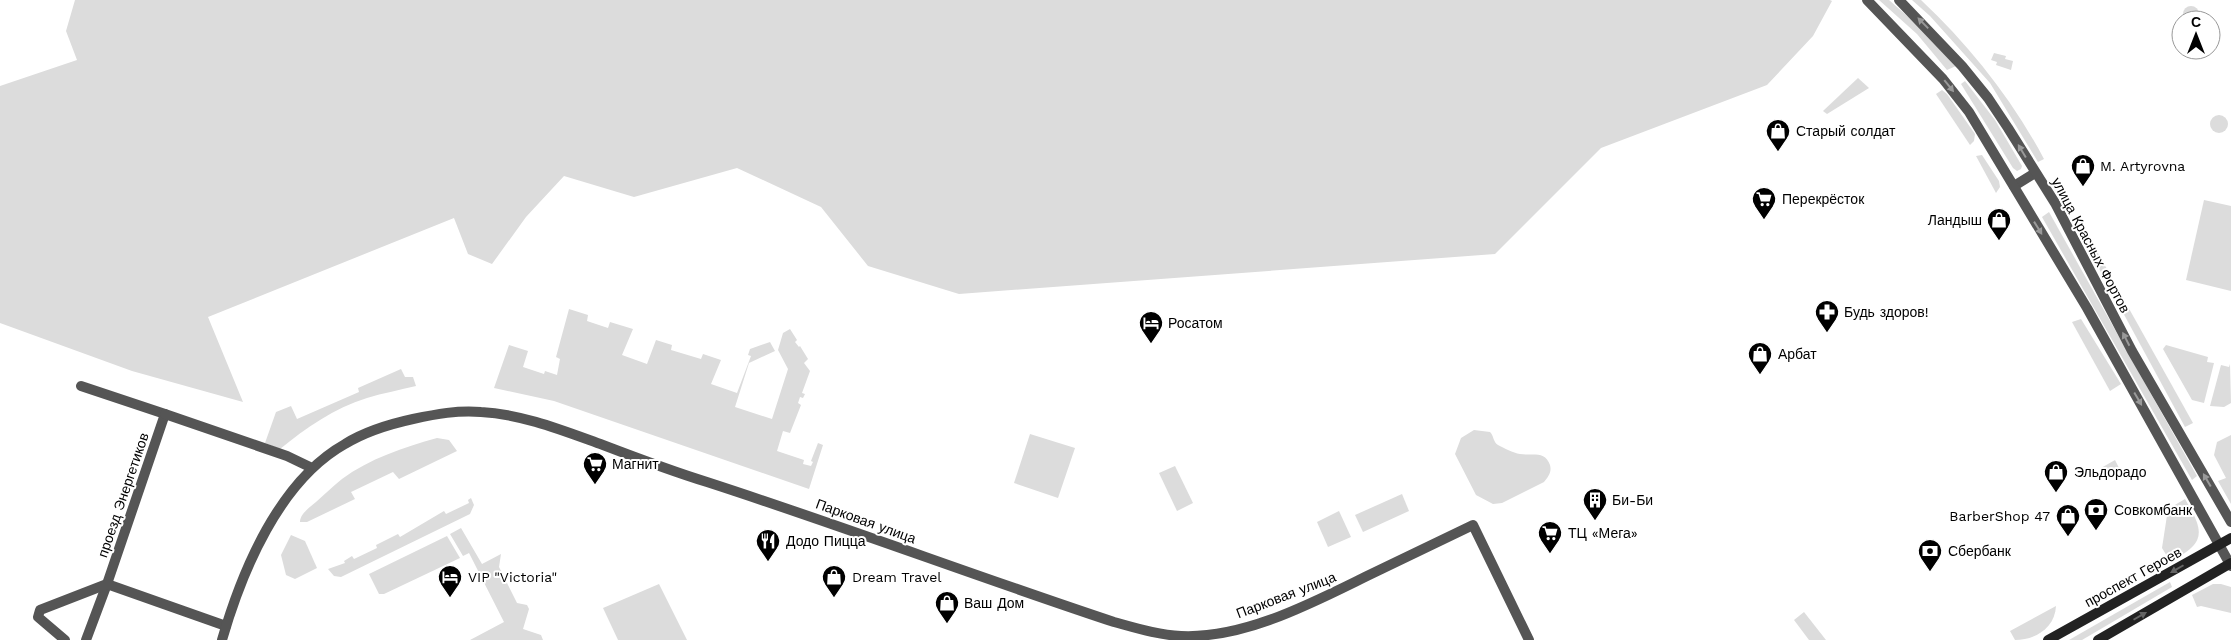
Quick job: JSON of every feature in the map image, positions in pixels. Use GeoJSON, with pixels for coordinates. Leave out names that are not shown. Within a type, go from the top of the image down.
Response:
{"type":"FeatureCollection","features":[{"type":"Feature","properties":{"kind":"main road","name":"проспект Героев"},"geometry":{"type":"LineString","coordinates":[[2048,640],[2231,538]]}},
{"type":"Feature","properties":{"kind":"main road"},"geometry":{"type":"LineString","coordinates":[[2098,640],[2231,564]]}},
{"type":"Feature","properties":{"kind":"street"},"geometry":{"type":"LineString","coordinates":[[1867,0],[1906,39],[1964,105],[2087,308],[2231,564]]}},
{"type":"Feature","properties":{"kind":"street","name":"улица Красных Фортов"},"geometry":{"type":"LineString","coordinates":[[1899,0],[1962,66],[1988,98],[2055,203],[2132,351],[2231,522]]}},
{"type":"Feature","properties":{"kind":"street"},"geometry":{"type":"LineString","coordinates":[[2014,186],[2035,173]]}},
{"type":"Feature","properties":{"kind":"street"},"geometry":{"type":"LineString","coordinates":[[81,386],[287,456],[312,468]]}},
{"type":"Feature","properties":{"kind":"street","name":"Парковая улица"},"geometry":{"type":"LineString","coordinates":[[222,640],[252,558],[266,531],[279,509],[312,468],[344,444],[388,424],[442,413],[482,412],[530,420],[571,433],[674,472],[815,517],[1105,619],[1151,632],[1182,636],[1236,629],[1262,622],[1311,603],[1473,525],[1529,640]]}},
{"type":"Feature","properties":{"kind":"street","name":"проезд Энергетиков"},"geometry":{"type":"LineString","coordinates":[[86,640],[165,414]]}},
{"type":"Feature","properties":{"kind":"street"},"geometry":{"type":"LineString","coordinates":[[65,640],[38,617],[40,610],[107,584],[226,626]]}},
{"type":"Feature","properties":{"kind":"shaded area"},"geometry":{"type":"Polygon","coordinates":[[[75,0],[1832,1],[1813,36],[1767,85],[1601,148],[1495,254],[959,294],[868,266],[821,207],[737,168],[634,197],[564,176],[526,217],[492,264],[468,254],[454,218],[208,317],[243,402],[132,371],[0,323],[0,86],[77,60],[66,31],[75,0]]]}},
{"type":"Feature","properties":{"kind":"shaded area"},"geometry":{"type":"Polygon","coordinates":[[[1879,0],[1889,0],[1923,30],[1956,66],[1947,70],[1917,34],[1879,0]]]}},
{"type":"Feature","properties":{"kind":"shaded area"},"geometry":{"type":"Polygon","coordinates":[[[1912,0],[1921,0],[1989,74],[2018,115],[2044,159],[2038,162],[1990,83],[1930,16],[1912,0]]]}},
{"type":"Feature","properties":{"kind":"shaded area"},"geometry":{"type":"Polygon","coordinates":[[[2191,6],[2198,10],[2184,10],[2191,6]]]}},
{"type":"Feature","properties":{"kind":"shaded area"},"geometry":{"type":"Polygon","coordinates":[[[1994,53],[2006,56],[2005,59],[2013,61],[2011,70],[1996,65],[1997,62],[1991,60],[1994,53]]]}},
{"type":"Feature","properties":{"kind":"shaded area"},"geometry":{"type":"Polygon","coordinates":[[[1858,78],[1869,88],[1827,114],[1823,111],[1858,78]]]}},
{"type":"Feature","properties":{"kind":"shaded area"},"geometry":{"type":"Polygon","coordinates":[[[1965,81],[1995,120],[2022,166],[2021,169],[2017,171],[2013,168],[1961,84],[1965,81]]]}},
{"type":"Feature","properties":{"kind":"shaded area"},"geometry":{"type":"Polygon","coordinates":[[[1942,90],[1947,94],[1975,134],[1974,141],[1970,145],[1936,94],[1942,90]]]}},
{"type":"Feature","properties":{"kind":"shaded area"},"geometry":{"type":"Polygon","coordinates":[[[2219,115],[2225,118],[2228,124],[2225,130],[2219,133],[2213,130],[2210,124],[2213,118],[2219,115]]]}},
{"type":"Feature","properties":{"kind":"shaded area"},"geometry":{"type":"Polygon","coordinates":[[[1982,155],[1999,181],[2000,187],[1996,193],[1976,156],[1982,155]]]}},
{"type":"Feature","properties":{"kind":"shaded area"},"geometry":{"type":"Polygon","coordinates":[[[2204,200],[2231,206],[2231,291],[2186,280],[2204,200]]]}},
{"type":"Feature","properties":{"kind":"shaded area"},"geometry":{"type":"Polygon","coordinates":[[[2049,212],[2197,476],[2192,480],[2042,217],[2049,212]]]}},
{"type":"Feature","properties":{"kind":"shaded area"},"geometry":{"type":"Polygon","coordinates":[[[2080,221],[2193,423],[2185,427],[2076,226],[2080,221]]]}},
{"type":"Feature","properties":{"kind":"shaded area"},"geometry":{"type":"Polygon","coordinates":[[[569,309],[588,315],[587,321],[608,328],[610,322],[633,329],[622,355],[647,364],[656,340],[672,345],[671,350],[701,359],[703,354],[721,360],[711,384],[737,393],[751,356],[748,355],[750,349],[770,342],[775,351],[749,363],[735,407],[772,419],[788,369],[778,350],[783,333],[790,329],[797,340],[795,342],[800,346],[808,359],[804,363],[810,371],[802,393],[805,394],[803,398],[800,397],[798,403],[801,405],[790,433],[783,431],[777,451],[804,460],[803,464],[811,466],[818,443],[823,445],[809,489],[554,401],[494,388],[509,345],[528,351],[523,367],[544,374],[545,371],[557,375],[560,359],[556,357],[569,309]]]}},
{"type":"Feature","properties":{"kind":"shaded area"},"geometry":{"type":"Polygon","coordinates":[[[2081,319],[2121,384],[2110,391],[2072,322],[2081,319]]]}},
{"type":"Feature","properties":{"kind":"shaded area"},"geometry":{"type":"Polygon","coordinates":[[[2166,345],[2208,357],[2207,362],[2214,363],[2204,403],[2192,400],[2163,349],[2166,345]]]}},
{"type":"Feature","properties":{"kind":"shaded area"},"geometry":{"type":"Polygon","coordinates":[[[2230,364],[2231,403],[2224,407],[2210,406],[2221,365],[2229,367],[2230,364]]]}},
{"type":"Feature","properties":{"kind":"shaded area"},"geometry":{"type":"Polygon","coordinates":[[[401,369],[405,377],[413,377],[416,386],[373,396],[343,407],[310,426],[280,449],[265,443],[276,412],[291,406],[297,419],[359,392],[358,388],[401,369]]]}},
{"type":"Feature","properties":{"kind":"shaded area"},"geometry":{"type":"Polygon","coordinates":[[[1474,430],[1490,432],[1496,444],[1512,452],[1545,457],[1550,465],[1550,472],[1544,482],[1502,503],[1493,504],[1476,495],[1455,454],[1461,438],[1474,430]]]}},
{"type":"Feature","properties":{"kind":"shaded area"},"geometry":{"type":"Polygon","coordinates":[[[1030,434],[1075,448],[1058,498],[1014,483],[1030,434]]]}},
{"type":"Feature","properties":{"kind":"shaded area"},"geometry":{"type":"Polygon","coordinates":[[[2231,435],[2231,504],[2218,481],[2226,478],[2214,455],[2217,442],[2231,435]]]}},
{"type":"Feature","properties":{"kind":"shaded area"},"geometry":{"type":"Polygon","coordinates":[[[437,438],[449,440],[457,451],[399,479],[393,472],[351,492],[355,499],[307,522],[300,522],[303,513],[308,508],[352,472],[387,454],[437,438]]]}},
{"type":"Feature","properties":{"kind":"shaded area"},"geometry":{"type":"Polygon","coordinates":[[[2115,460],[2120,470],[2106,478],[2101,468],[2115,460]]]}},
{"type":"Feature","properties":{"kind":"shaded area"},"geometry":{"type":"Polygon","coordinates":[[[1175,466],[1193,503],[1177,511],[1159,473],[1175,466]]]}},
{"type":"Feature","properties":{"kind":"shaded area"},"geometry":{"type":"Polygon","coordinates":[[[1402,494],[1409,511],[1363,532],[1355,515],[1402,494]]]}},
{"type":"Feature","properties":{"kind":"shaded area"},"geometry":{"type":"Polygon","coordinates":[[[471,498],[474,505],[470,514],[341,577],[334,576],[328,569],[345,563],[344,561],[352,556],[354,559],[377,548],[376,545],[398,534],[400,537],[444,511],[446,514],[469,503],[468,500],[471,498]]]}},
{"type":"Feature","properties":{"kind":"shaded area"},"geometry":{"type":"Polygon","coordinates":[[[2185,499],[2196,520],[2198,535],[2196,542],[2191,548],[2170,561],[2162,548],[2168,509],[2185,499]]]}},
{"type":"Feature","properties":{"kind":"shaded area"},"geometry":{"type":"Polygon","coordinates":[[[1339,511],[1351,537],[1328,547],[1317,522],[1339,511]]]}},
{"type":"Feature","properties":{"kind":"shaded area"},"geometry":{"type":"Polygon","coordinates":[[[461,528],[482,564],[501,554],[499,567],[517,603],[527,605],[529,609],[523,629],[541,635],[543,640],[470,640],[504,622],[469,553],[463,556],[450,534],[461,528]]]}},
{"type":"Feature","properties":{"kind":"shaded area"},"geometry":{"type":"Polygon","coordinates":[[[291,535],[305,541],[317,568],[295,579],[286,575],[281,555],[291,535]]]}},
{"type":"Feature","properties":{"kind":"shaded area"},"geometry":{"type":"Polygon","coordinates":[[[447,536],[460,558],[384,594],[379,594],[369,574],[447,536]]]}},
{"type":"Feature","properties":{"kind":"shaded area"},"geometry":{"type":"Polygon","coordinates":[[[2170,582],[2172,587],[2082,640],[2069,640],[2170,582]]]}},
{"type":"Feature","properties":{"kind":"shaded area"},"geometry":{"type":"Polygon","coordinates":[[[659,584],[687,640],[618,640],[603,608],[659,584]]]}},
{"type":"Feature","properties":{"kind":"shaded area"},"geometry":{"type":"Polygon","coordinates":[[[2213,584],[2231,587],[2231,613],[2201,606],[2197,607],[2192,595],[2213,584]]]}},
{"type":"Feature","properties":{"kind":"shaded area"},"geometry":{"type":"Polygon","coordinates":[[[2056,606],[2052,621],[2043,631],[2030,638],[2015,640],[2010,631],[2056,606]]]}},
{"type":"Feature","properties":{"kind":"shaded area"},"geometry":{"type":"Polygon","coordinates":[[[1804,612],[1826,640],[1809,640],[1794,620],[1804,612]]]}},
{"type":"Feature","properties":{"kind":"place","name":"Старый солдат"},"geometry":{"type":"Point","coordinates":[1778,152]}},
{"type":"Feature","properties":{"kind":"place","name":"M. Artyrovna"},"geometry":{"type":"Point","coordinates":[2083,187]}},
{"type":"Feature","properties":{"kind":"place","name":"Перекрёсток"},"geometry":{"type":"Point","coordinates":[1764,220]}},
{"type":"Feature","properties":{"kind":"place","name":"Ландыш"},"geometry":{"type":"Point","coordinates":[1999,241]}},
{"type":"Feature","properties":{"kind":"place","name":"Будь здоров!"},"geometry":{"type":"Point","coordinates":[1827,333]}},
{"type":"Feature","properties":{"kind":"place","name":"Росатом"},"geometry":{"type":"Point","coordinates":[1151,344]}},
{"type":"Feature","properties":{"kind":"place","name":"Арбат"},"geometry":{"type":"Point","coordinates":[1760,375]}},
{"type":"Feature","properties":{"kind":"place","name":"Магнит"},"geometry":{"type":"Point","coordinates":[595,485]}},
{"type":"Feature","properties":{"kind":"place","name":"Эльдорадо"},"geometry":{"type":"Point","coordinates":[2056,493]}},
{"type":"Feature","properties":{"kind":"place","name":"Би-Би"},"geometry":{"type":"Point","coordinates":[1595,521]}},
{"type":"Feature","properties":{"kind":"place","name":"Совкомбанк"},"geometry":{"type":"Point","coordinates":[2096,531]}},
{"type":"Feature","properties":{"kind":"place","name":"BarberShop 47"},"geometry":{"type":"Point","coordinates":[2068,537]}},
{"type":"Feature","properties":{"kind":"place","name":"ТЦ «Мега»"},"geometry":{"type":"Point","coordinates":[1550,554]}},
{"type":"Feature","properties":{"kind":"place","name":"Додо Пицца"},"geometry":{"type":"Point","coordinates":[768,562]}},
{"type":"Feature","properties":{"kind":"place","name":"Сбербанк"},"geometry":{"type":"Point","coordinates":[1930,572]}},
{"type":"Feature","properties":{"kind":"place","name":"VIP \"Victoria\""},"geometry":{"type":"Point","coordinates":[450,598]}},
{"type":"Feature","properties":{"kind":"place","name":"Dream Travel"},"geometry":{"type":"Point","coordinates":[834,598]}},
{"type":"Feature","properties":{"kind":"place","name":"Ваш Дом"},"geometry":{"type":"Point","coordinates":[947,624]}}]}
